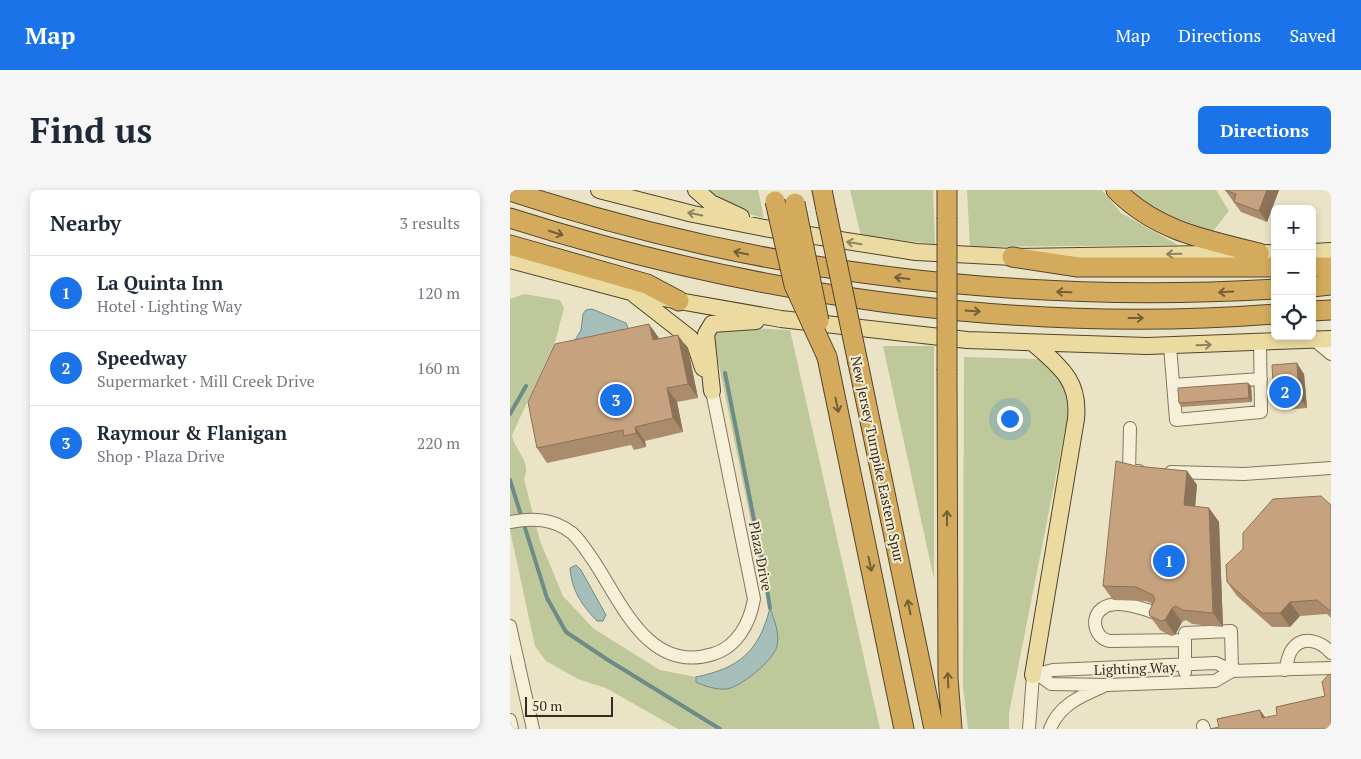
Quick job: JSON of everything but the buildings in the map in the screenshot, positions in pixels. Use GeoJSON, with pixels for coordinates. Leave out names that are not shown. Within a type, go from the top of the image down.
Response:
{"type":"FeatureCollection","features":[{"type":"Feature","properties":{"kind":"highway","name":"New Jersey Turnpike Eastern Spur"},"geometry":{"type":"LineString","coordinates":[[822,190],[934,729]]}},
{"type":"Feature","properties":{"kind":"highway"},"geometry":{"type":"LineString","coordinates":[[947,190],[948,678],[952,729]]}},
{"type":"Feature","properties":{"kind":"highway"},"geometry":{"type":"LineString","coordinates":[[1116,190],[1142,212],[1171,229],[1267,253]]}},
{"type":"Feature","properties":{"kind":"highway"},"geometry":{"type":"LineString","coordinates":[[510,191],[587,215],[701,245],[866,274],[961,285],[1051,291],[1168,294],[1271,289]]}},
{"type":"Feature","properties":{"kind":"highway"},"geometry":{"type":"LineString","coordinates":[[774,195],[794,285],[827,357]]}},
{"type":"Feature","properties":{"kind":"highway","name":"New Jersey Turnpike Eastern Spur"},"geometry":{"type":"LineString","coordinates":[[793,196],[904,729]]}},
{"type":"Feature","properties":{"kind":"highway"},"geometry":{"type":"LineString","coordinates":[[510,218],[578,239],[693,268],[756,282],[884,302],[944,309],[1076,318],[1271,314]]}},
{"type":"Feature","properties":{"kind":"highway"},"geometry":{"type":"LineString","coordinates":[[510,246],[647,284],[679,301]]}},
{"type":"Feature","properties":{"kind":"highway"},"geometry":{"type":"LineString","coordinates":[[1012,257],[1078,267],[1271,267]]}},
{"type":"Feature","properties":{"kind":"highway"},"geometry":{"type":"LineString","coordinates":[[1316,267],[1331,267]]}},
{"type":"Feature","properties":{"kind":"highway"},"geometry":{"type":"LineString","coordinates":[[1316,287],[1331,285]]}},
{"type":"Feature","properties":{"kind":"highway"},"geometry":{"type":"LineString","coordinates":[[1316,311],[1331,310]]}},
{"type":"Feature","properties":{"kind":"main road"},"geometry":{"type":"LineString","coordinates":[[599,190],[693,214],[764,228],[916,252],[1012,257],[1267,253]]}},
{"type":"Feature","properties":{"kind":"main road"},"geometry":{"type":"LineString","coordinates":[[696,190],[711,203],[764,228]]}},
{"type":"Feature","properties":{"kind":"main road"},"geometry":{"type":"LineString","coordinates":[[1316,252],[1331,251]]}},
{"type":"Feature","properties":{"kind":"main road"},"geometry":{"type":"LineString","coordinates":[[510,260],[631,292],[781,319],[967,340],[1170,346],[1295,340]]}},
{"type":"Feature","properties":{"kind":"main road"},"geometry":{"type":"LineString","coordinates":[[631,292],[690,338],[698,351],[712,391]]}},
{"type":"Feature","properties":{"kind":"main road"},"geometry":{"type":"LineString","coordinates":[[712,391],[706,334],[712,324],[781,319]]}},
{"type":"Feature","properties":{"kind":"main road"},"geometry":{"type":"LineString","coordinates":[[1316,339],[1331,339]]}},
{"type":"Feature","properties":{"kind":"main road"},"geometry":{"type":"LineString","coordinates":[[1033,343],[1062,369],[1071,383],[1077,399],[1076,418],[1036,675]]}},
{"type":"Feature","properties":{"kind":"street"},"geometry":{"type":"LineString","coordinates":[[1314,340],[1331,354]]}},
{"type":"Feature","properties":{"kind":"street"},"geometry":{"type":"LineString","coordinates":[[1170,346],[1176,420],[1261,412],[1260,342]]}},
{"type":"Feature","properties":{"kind":"street"},"geometry":{"type":"LineString","coordinates":[[1173,385],[1260,379]]}},
{"type":"Feature","properties":{"kind":"street","name":"Plaza Drive"},"geometry":{"type":"LineString","coordinates":[[510,522],[541,520],[573,534],[586,550],[632,621],[647,641],[657,649],[665,653],[694,658],[717,653],[728,646],[746,625],[754,599],[712,391]]}},
{"type":"Feature","properties":{"kind":"street"},"geometry":{"type":"LineString","coordinates":[[1130,428],[1129,470],[1244,474],[1331,468]]}},
{"type":"Feature","properties":{"kind":"street"},"geometry":{"type":"LineString","coordinates":[[1164,617],[1144,607],[1108,606],[1100,610],[1097,615],[1096,630],[1101,638],[1110,641],[1183,633],[1231,631],[1232,671]]}},
{"type":"Feature","properties":{"kind":"street"},"geometry":{"type":"LineString","coordinates":[[510,626],[534,729]]}},
{"type":"Feature","properties":{"kind":"street"},"geometry":{"type":"LineString","coordinates":[[1183,633],[1185,682]]}},
{"type":"Feature","properties":{"kind":"street"},"geometry":{"type":"LineString","coordinates":[[1285,670],[1292,650],[1301,642],[1313,640],[1323,643],[1331,653]]}},
{"type":"Feature","properties":{"kind":"street","name":"Lighting Way"},"geometry":{"type":"LineString","coordinates":[[1036,675],[1053,670],[1216,663],[1232,671],[1331,668]]}},
{"type":"Feature","properties":{"kind":"street","name":"Lighting Way"},"geometry":{"type":"LineString","coordinates":[[1036,675],[1051,684],[1107,685],[1215,681],[1232,671]]}},
{"type":"Feature","properties":{"kind":"street"},"geometry":{"type":"LineString","coordinates":[[1030,729],[1036,675]]}},
{"type":"Feature","properties":{"kind":"street"},"geometry":{"type":"LineString","coordinates":[[1050,729],[1053,720],[1072,701],[1107,685]]}},
{"type":"Feature","properties":{"kind":"street"},"geometry":{"type":"LineString","coordinates":[[510,720],[511,729]]}},
{"type":"Feature","properties":{"kind":"green space"},"geometry":{"type":"Polygon","coordinates":[[[706,190],[758,190],[764,218],[734,210],[706,190]]]}},
{"type":"Feature","properties":{"kind":"green space"},"geometry":{"type":"Polygon","coordinates":[[[850,190],[933,190],[935,244],[861,236],[850,190]]]}},
{"type":"Feature","properties":{"kind":"green space"},"geometry":{"type":"Polygon","coordinates":[[[967,190],[1102,190],[1121,213],[1178,245],[970,247],[967,190]]]}},
{"type":"Feature","properties":{"kind":"green space"},"geometry":{"type":"Polygon","coordinates":[[[1132,190],[1216,190],[1229,211],[1213,231],[1151,209],[1132,190]]]}},
{"type":"Feature","properties":{"kind":"green space"},"geometry":{"type":"Polygon","coordinates":[[[524,294],[560,300],[564,308],[555,342],[512,435],[525,462],[526,473],[524,479],[540,541],[563,596],[594,629],[660,670],[696,677],[696,682],[733,688],[774,618],[768,605],[714,341],[717,329],[790,330],[880,729],[678,729],[606,688],[578,679],[546,661],[535,646],[510,530],[510,299],[524,294]]]}},
{"type":"Feature","properties":{"kind":"green space"},"geometry":{"type":"Polygon","coordinates":[[[883,346],[934,346],[934,579],[883,346]]]}},
{"type":"Feature","properties":{"kind":"green space"},"geometry":{"type":"Polygon","coordinates":[[[964,357],[1037,359],[1057,370],[1071,400],[1009,713],[1009,729],[968,729],[963,686],[964,357]]]}},
{"type":"Feature","properties":{"kind":"water"},"geometry":{"type":"Polygon","coordinates":[[[592,309],[626,323],[628,328],[626,335],[574,342],[581,330],[583,314],[586,310],[592,309]]]}},
{"type":"Feature","properties":{"kind":"water"},"geometry":{"type":"Polygon","coordinates":[[[576,565],[581,570],[606,615],[603,621],[597,621],[578,597],[570,568],[576,565]]]}},
{"type":"Feature","properties":{"kind":"water"},"geometry":{"type":"Polygon","coordinates":[[[770,608],[778,637],[777,646],[775,652],[756,672],[739,684],[726,689],[718,689],[696,682],[696,677],[725,668],[736,663],[745,655],[760,636],[770,608]]]}},
{"type":"Feature","properties":{"kind":"waterway"},"geometry":{"type":"LineString","coordinates":[[725,373],[770,608]]}},
{"type":"Feature","properties":{"kind":"waterway"},"geometry":{"type":"LineString","coordinates":[[510,414],[526,386]]}},
{"type":"Feature","properties":{"kind":"waterway"},"geometry":{"type":"LineString","coordinates":[[510,480],[547,598],[566,632],[720,729]]}},
{"type":"Feature","properties":{"kind":"place","name":"Speedway"},"geometry":{"type":"Point","coordinates":[1285,392]}},
{"type":"Feature","properties":{"kind":"place","name":"Raymour & Flanigan"},"geometry":{"type":"Point","coordinates":[616,400]}},
{"type":"Feature","properties":{"kind":"place","name":"La Quinta Inn"},"geometry":{"type":"Point","coordinates":[1169,561]}}]}
